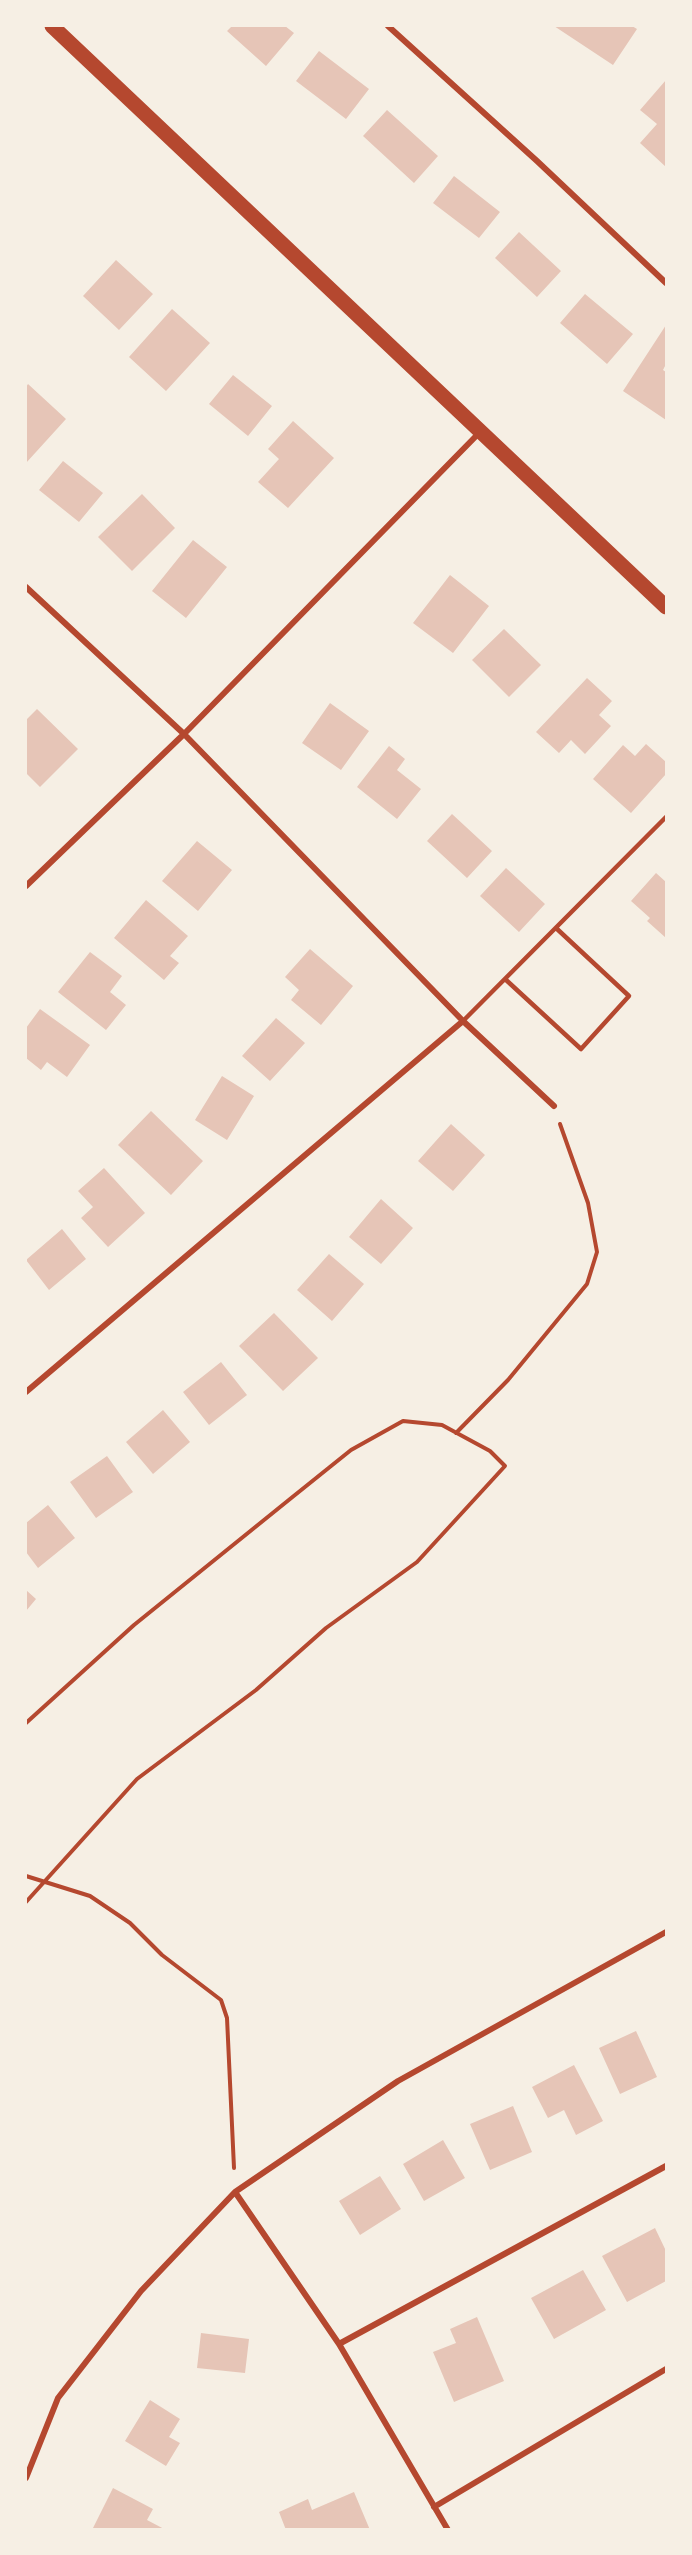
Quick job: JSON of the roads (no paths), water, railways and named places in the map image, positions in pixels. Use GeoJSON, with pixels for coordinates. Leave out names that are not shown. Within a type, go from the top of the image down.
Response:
{"type":"FeatureCollection","features":[{"type":"Feature","properties":{"kind":"main road"},"geometry":{"type":"LineString","coordinates":[[52,26],[666,607]]}},
{"type":"Feature","properties":{"kind":"street"},"geometry":{"type":"LineString","coordinates":[[388,26],[537,161],[666,283]]}},
{"type":"Feature","properties":{"kind":"street"},"geometry":{"type":"LineString","coordinates":[[26,886],[184,734],[481,432]]}},
{"type":"Feature","properties":{"kind":"street"},"geometry":{"type":"LineString","coordinates":[[26,587],[184,734],[463,1021],[554,1106]]}},
{"type":"Feature","properties":{"kind":"street"},"geometry":{"type":"LineString","coordinates":[[26,1392],[463,1021]]}},
{"type":"Feature","properties":{"kind":"street"},"geometry":{"type":"LineString","coordinates":[[26,2478],[58,2398],[141,2291],[235,2192],[398,2081],[666,1932]]}},
{"type":"Feature","properties":{"kind":"street"},"geometry":{"type":"LineString","coordinates":[[339,2344],[666,2166]]}},
{"type":"Feature","properties":{"kind":"street"},"geometry":{"type":"LineString","coordinates":[[235,2192],[339,2344],[448,2529]]}},
{"type":"Feature","properties":{"kind":"street"},"geometry":{"type":"LineString","coordinates":[[434,2507],[666,2369]]}},
{"type":"Feature","properties":{"kind":"lane"},"geometry":{"type":"LineString","coordinates":[[463,1021],[666,816]]}},
{"type":"Feature","properties":{"kind":"lane"},"geometry":{"type":"LineString","coordinates":[[505,979],[581,1049],[629,996],[556,928]]}}]}
